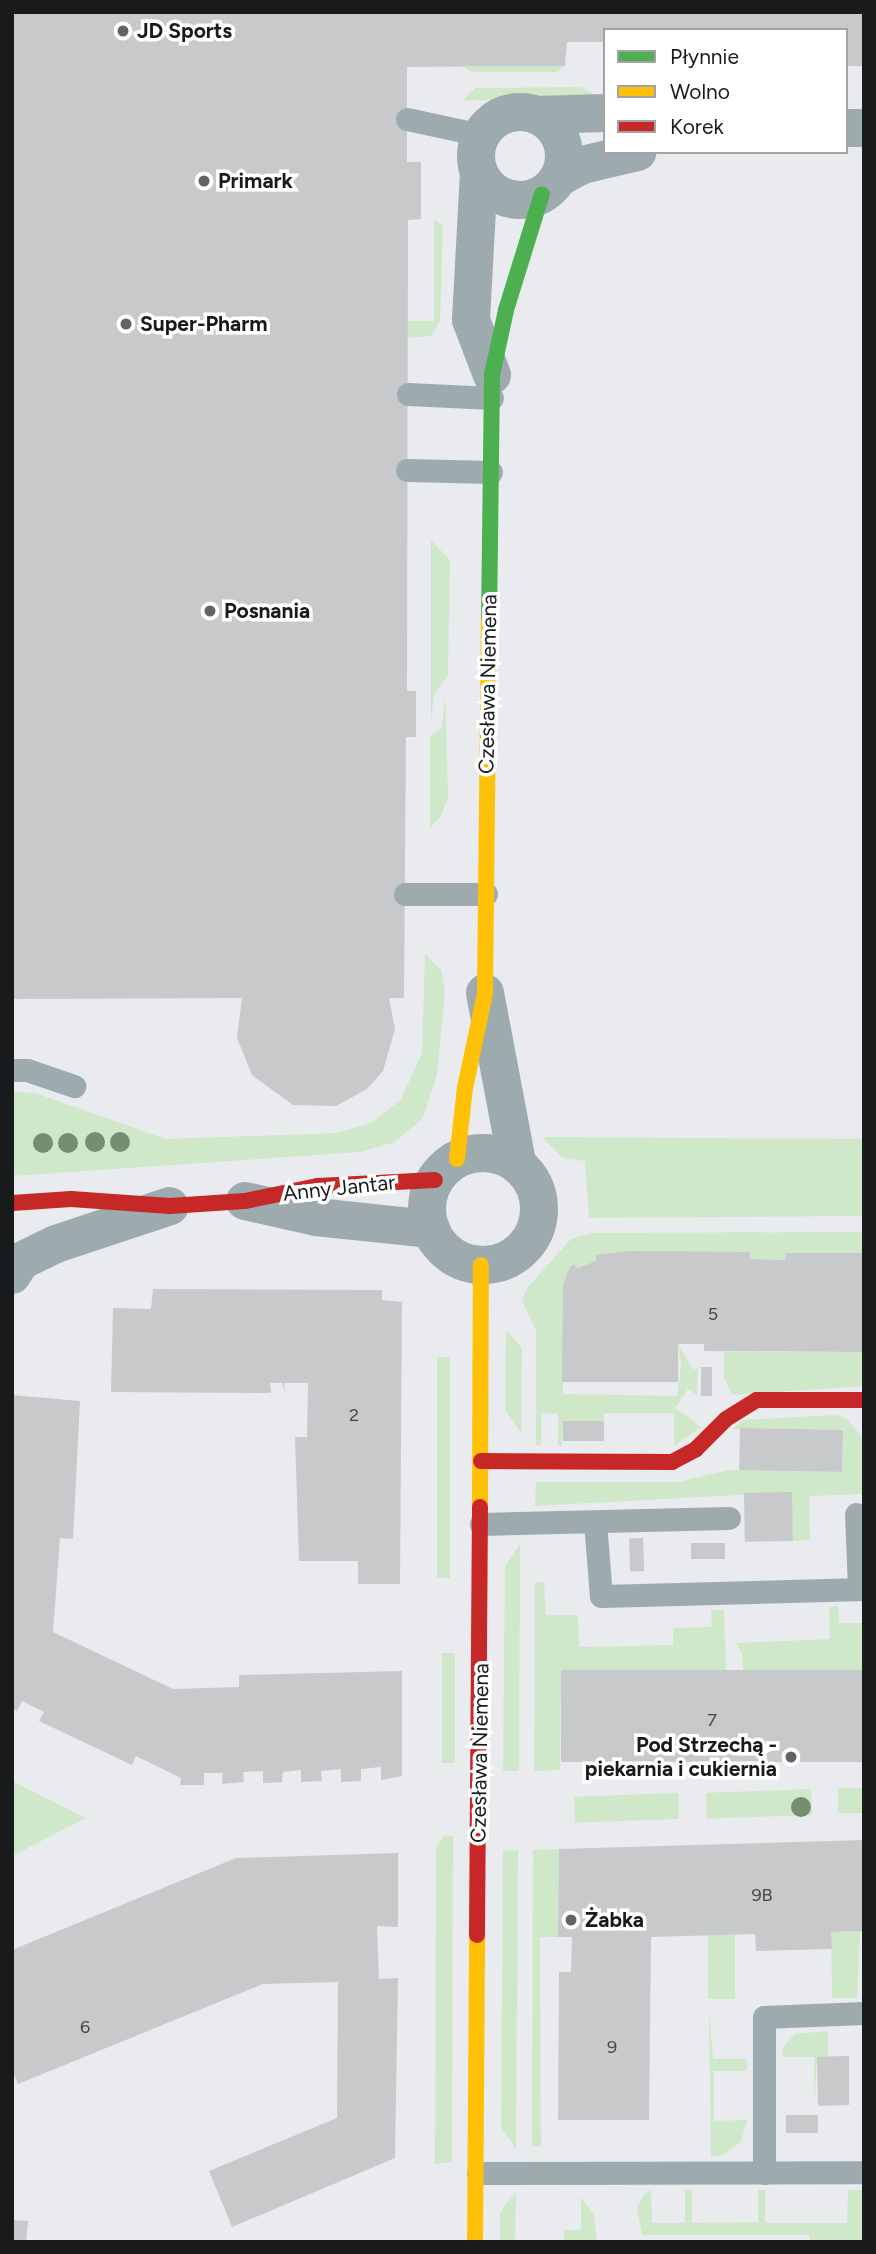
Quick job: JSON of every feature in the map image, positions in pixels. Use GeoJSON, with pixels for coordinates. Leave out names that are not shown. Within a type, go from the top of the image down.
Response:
{"type":"FeatureCollection","features":[{"type":"Feature","properties":{"kind":"street"},"geometry":{"type":"LineString","coordinates":[[603,113],[511,113],[489,125],[480,153],[494,192],[519,200],[550,186],[582,165],[629,154]]}},
{"type":"Feature","properties":{"kind":"street","name":"Czesława Niemena"},"geometry":{"type":"LineString","coordinates":[[516,1163],[485,993],[492,387],[506,310],[550,186],[565,154],[556,131],[536,115]]}},
{"type":"Feature","properties":{"kind":"street","name":"Czesława Niemena"},"geometry":{"type":"LineString","coordinates":[[480,153],[471,320],[492,387]]}},
{"type":"Feature","properties":{"kind":"street","name":"Czesława Niemena"},"geometry":{"type":"LineString","coordinates":[[446,1169],[485,993]]}},
{"type":"Feature","properties":{"kind":"street","name":"Anny Jantar"},"geometry":{"type":"LineString","coordinates":[[12,1203],[71,1199],[170,1206],[245,1200],[318,1186],[446,1169],[486,1152],[516,1163]]}},
{"type":"Feature","properties":{"kind":"street"},"geometry":{"type":"LineString","coordinates":[[446,1169],[427,1209],[431,1229],[447,1252],[481,1265],[509,1259],[522,1249],[539,1221],[536,1189],[516,1163]]}},
{"type":"Feature","properties":{"kind":"street","name":"Anny Jantar"},"geometry":{"type":"LineString","coordinates":[[245,1200],[317,1217],[431,1229]]}},
{"type":"Feature","properties":{"kind":"street","name":"Anny Jantar"},"geometry":{"type":"LineString","coordinates":[[12,1275],[21,1261],[57,1244],[170,1206]]}},
{"type":"Feature","properties":{"kind":"street","name":"Czesława Niemena"},"geometry":{"type":"LineString","coordinates":[[475,2242],[478,2173],[481,1265]]}},
{"type":"Feature","properties":{"kind":"street"},"geometry":{"type":"LineString","coordinates":[[481,1461],[672,1462],[696,1449],[726,1419],[757,1400],[864,1400]]}},
{"type":"Feature","properties":{"kind":"lane"},"geometry":{"type":"LineString","coordinates":[[407,119],[480,153]]}},
{"type":"Feature","properties":{"kind":"lane"},"geometry":{"type":"LineString","coordinates":[[408,394],[492,387]]}},
{"type":"Feature","properties":{"kind":"lane"},"geometry":{"type":"LineString","coordinates":[[407,470],[491,472]]}},
{"type":"Feature","properties":{"kind":"lane"},"geometry":{"type":"LineString","coordinates":[[405,894],[486,894]]}},
{"type":"Feature","properties":{"kind":"lane"},"geometry":{"type":"LineString","coordinates":[[12,1070],[27,1070],[74,1086]]}},
{"type":"Feature","properties":{"kind":"lane"},"geometry":{"type":"LineString","coordinates":[[595,1522],[601,1595],[861,1589],[856,1514]]}},
{"type":"Feature","properties":{"kind":"lane"},"geometry":{"type":"LineString","coordinates":[[481,1524],[729,1518]]}},
{"type":"Feature","properties":{"kind":"lane"},"geometry":{"type":"LineString","coordinates":[[764,2173],[764,2017],[864,2013]]}},
{"type":"Feature","properties":{"kind":"lane"},"geometry":{"type":"LineString","coordinates":[[478,2173],[864,2172]]}},
{"type":"Feature","properties":{"kind":"green space"},"geometry":{"type":"Polygon","coordinates":[[[565,66],[557,72],[472,72],[464,67],[565,66]]]}},
{"type":"Feature","properties":{"kind":"green space"},"geometry":{"type":"Polygon","coordinates":[[[581,87],[594,95],[462,101],[475,88],[581,87]]]}},
{"type":"Feature","properties":{"kind":"green space"},"geometry":{"type":"Polygon","coordinates":[[[434,219],[443,226],[440,320],[432,336],[408,338],[408,321],[434,321],[434,219]]]}},
{"type":"Feature","properties":{"kind":"green space"},"geometry":{"type":"Polygon","coordinates":[[[431,540],[450,560],[448,675],[434,694],[431,723],[431,540]]]}},
{"type":"Feature","properties":{"kind":"green space"},"geometry":{"type":"Polygon","coordinates":[[[445,694],[448,797],[441,816],[430,828],[430,736],[442,728],[445,694]]]}},
{"type":"Feature","properties":{"kind":"green space"},"geometry":{"type":"Polygon","coordinates":[[[425,954],[441,970],[445,991],[437,1075],[423,1118],[395,1142],[360,1152],[12,1176],[12,1092],[35,1093],[166,1139],[338,1133],[373,1122],[401,1099],[422,1053],[425,954]]]}},
{"type":"Feature","properties":{"kind":"green space"},"geometry":{"type":"Polygon","coordinates":[[[542,1137],[864,1139],[864,1216],[589,1218],[585,1161],[563,1158],[542,1137]]]}},
{"type":"Feature","properties":{"kind":"green space"},"geometry":{"type":"Polygon","coordinates":[[[864,1232],[864,1253],[786,1253],[785,1260],[750,1259],[750,1252],[597,1255],[596,1261],[578,1268],[573,1264],[563,1285],[563,1394],[677,1396],[681,1365],[678,1344],[693,1369],[698,1369],[697,1395],[688,1389],[675,1408],[701,1427],[674,1446],[674,1413],[604,1413],[604,1421],[563,1421],[562,1446],[558,1446],[558,1414],[541,1413],[541,1445],[536,1445],[536,1331],[522,1300],[528,1287],[571,1239],[592,1233],[864,1232]]]}},
{"type":"Feature","properties":{"kind":"green space"},"geometry":{"type":"Polygon","coordinates":[[[506,1330],[522,1348],[521,1433],[505,1410],[506,1330]]]}},
{"type":"Feature","properties":{"kind":"green space"},"geometry":{"type":"Polygon","coordinates":[[[724,1352],[864,1352],[864,1386],[732,1395],[724,1378],[724,1352]]]}},
{"type":"Feature","properties":{"kind":"green space"},"geometry":{"type":"Polygon","coordinates":[[[437,1357],[450,1357],[450,1578],[437,1578],[437,1357]]]}},
{"type":"Feature","properties":{"kind":"green space"},"geometry":{"type":"Polygon","coordinates":[[[836,1415],[847,1419],[863,1438],[864,1494],[809,1496],[810,1540],[793,1541],[791,1492],[535,1506],[536,1482],[678,1482],[729,1470],[843,1470],[843,1429],[733,1429],[743,1420],[836,1415]]]}},
{"type":"Feature","properties":{"kind":"green space"},"geometry":{"type":"Polygon","coordinates":[[[520,1544],[519,1771],[503,1771],[505,1566],[520,1544]]]}},
{"type":"Feature","properties":{"kind":"green space"},"geometry":{"type":"Polygon","coordinates":[[[535,1582],[544,1582],[546,1615],[578,1615],[579,1647],[673,1645],[673,1628],[712,1627],[711,1610],[724,1610],[726,1674],[561,1679],[560,1770],[534,1771],[535,1582]]]}},
{"type":"Feature","properties":{"kind":"green space"},"geometry":{"type":"Polygon","coordinates":[[[838,1606],[839,1623],[864,1623],[864,1670],[743,1674],[742,1653],[736,1643],[830,1639],[829,1607],[838,1606]]]}},
{"type":"Feature","properties":{"kind":"green space"},"geometry":{"type":"Polygon","coordinates":[[[442,1653],[455,1653],[455,1763],[442,1763],[442,1653]]]}},
{"type":"Feature","properties":{"kind":"green space"},"geometry":{"type":"Polygon","coordinates":[[[12,1781],[86,1818],[12,1856],[12,1781]]]}},
{"type":"Feature","properties":{"kind":"green space"},"geometry":{"type":"Polygon","coordinates":[[[838,1788],[864,1788],[864,1813],[838,1813],[838,1788]]]}},
{"type":"Feature","properties":{"kind":"green space"},"geometry":{"type":"Polygon","coordinates":[[[811,1789],[812,1815],[707,1819],[706,1793],[811,1789]]]}},
{"type":"Feature","properties":{"kind":"green space"},"geometry":{"type":"Polygon","coordinates":[[[678,1793],[679,1819],[575,1823],[574,1797],[678,1793]]]}},
{"type":"Feature","properties":{"kind":"green space"},"geometry":{"type":"Polygon","coordinates":[[[444,1836],[453,1836],[452,2162],[435,2164],[436,1848],[444,1836]]]}},
{"type":"Feature","properties":{"kind":"green space"},"geometry":{"type":"Polygon","coordinates":[[[559,1849],[558,1937],[540,1937],[541,2146],[532,2146],[533,1850],[559,1849]]]}},
{"type":"Feature","properties":{"kind":"green space"},"geometry":{"type":"Polygon","coordinates":[[[518,1850],[516,2149],[501,2127],[503,1851],[518,1850]]]}},
{"type":"Feature","properties":{"kind":"green space"},"geometry":{"type":"Polygon","coordinates":[[[860,1931],[857,1998],[832,1998],[831,1932],[860,1931]]]}},
{"type":"Feature","properties":{"kind":"green space"},"geometry":{"type":"Polygon","coordinates":[[[708,1935],[735,1935],[735,1999],[708,1999],[708,1935]]]}},
{"type":"Feature","properties":{"kind":"green space"},"geometry":{"type":"Polygon","coordinates":[[[709,2010],[713,2059],[747,2059],[747,2071],[714,2071],[714,2121],[747,2120],[741,2142],[723,2155],[711,2157],[709,2010]]]}},
{"type":"Feature","properties":{"kind":"green space"},"geometry":{"type":"Polygon","coordinates":[[[828,2031],[828,2057],[817,2057],[814,2106],[814,2057],[782,2057],[783,2047],[795,2034],[828,2031]]]}},
{"type":"Feature","properties":{"kind":"green space"},"geometry":{"type":"Polygon","coordinates":[[[651,2190],[652,2223],[685,2223],[685,2190],[692,2190],[692,2223],[758,2222],[758,2190],[765,2190],[765,2223],[847,2223],[848,2190],[864,2190],[864,2242],[810,2242],[809,2235],[642,2235],[637,2208],[644,2194],[651,2190]]]}},
{"type":"Feature","properties":{"kind":"green space"},"geometry":{"type":"Polygon","coordinates":[[[516,2192],[515,2242],[500,2242],[500,2212],[516,2192]]]}},
{"type":"Feature","properties":{"kind":"green space"},"geometry":{"type":"Polygon","coordinates":[[[581,2197],[594,2215],[597,2242],[564,2242],[564,2230],[581,2230],[581,2197]]]}},
{"type":"Feature","properties":{"kind":"building","name":"Posnania"},"geometry":{"type":"Polygon","coordinates":[[[12,12],[864,12],[864,66],[848,66],[848,28],[603,28],[603,42],[567,42],[565,66],[407,67],[407,162],[421,162],[421,219],[408,220],[407,691],[416,691],[416,737],[406,737],[404,998],[389,998],[395,1029],[383,1071],[367,1089],[336,1106],[293,1105],[252,1075],[237,1038],[242,998],[12,999],[12,12]]]}},
{"type":"Feature","properties":{"kind":"building"},"geometry":{"type":"Polygon","coordinates":[[[630,1251],[750,1252],[750,1259],[785,1260],[786,1253],[864,1253],[864,1352],[704,1351],[704,1344],[678,1344],[678,1382],[562,1382],[563,1285],[568,1271],[573,1264],[578,1268],[596,1261],[596,1255],[630,1251]]]}},
{"type":"Feature","properties":{"kind":"building"},"geometry":{"type":"Polygon","coordinates":[[[153,1289],[382,1290],[382,1300],[402,1302],[400,1584],[358,1584],[358,1561],[299,1561],[295,1437],[307,1437],[308,1383],[284,1383],[285,1393],[282,1383],[270,1383],[271,1393],[111,1392],[113,1308],[151,1309],[153,1289]]]}},
{"type":"Feature","properties":{"kind":"building"},"geometry":{"type":"Polygon","coordinates":[[[701,1367],[712,1367],[712,1396],[701,1396],[701,1367]]]}},
{"type":"Feature","properties":{"kind":"building"},"geometry":{"type":"Polygon","coordinates":[[[12,1395],[80,1401],[73,1539],[60,1538],[53,1632],[173,1689],[239,1687],[239,1675],[402,1671],[402,1776],[381,1780],[381,1767],[361,1769],[361,1781],[341,1782],[341,1769],[321,1771],[322,1781],[301,1782],[301,1770],[283,1772],[282,1782],[263,1783],[263,1771],[243,1772],[244,1782],[222,1784],[223,1773],[204,1773],[204,1785],[180,1785],[181,1778],[136,1756],[132,1765],[39,1721],[44,1712],[22,1701],[17,1711],[12,1708],[12,1395]]]}},
{"type":"Feature","properties":{"kind":"building"},"geometry":{"type":"Polygon","coordinates":[[[563,1421],[604,1421],[604,1441],[563,1441],[563,1421]]]}},
{"type":"Feature","properties":{"kind":"building"},"geometry":{"type":"Polygon","coordinates":[[[740,1428],[843,1430],[842,1472],[739,1470],[740,1428]]]}},
{"type":"Feature","properties":{"kind":"building"},"geometry":{"type":"Polygon","coordinates":[[[792,1492],[793,1541],[745,1542],[744,1493],[792,1492]]]}},
{"type":"Feature","properties":{"kind":"building"},"geometry":{"type":"Polygon","coordinates":[[[629,1538],[643,1538],[644,1571],[630,1571],[629,1538]]]}},
{"type":"Feature","properties":{"kind":"building"},"geometry":{"type":"Polygon","coordinates":[[[691,1543],[725,1543],[725,1559],[691,1559],[691,1543]]]}},
{"type":"Feature","properties":{"kind":"building"},"geometry":{"type":"Polygon","coordinates":[[[561,1670],[864,1670],[864,1762],[561,1762],[561,1670]]]}},
{"type":"Feature","properties":{"kind":"building"},"geometry":{"type":"Polygon","coordinates":[[[864,1840],[864,1931],[831,1932],[832,1949],[756,1951],[755,1934],[651,1937],[649,2120],[558,2120],[559,1972],[571,1972],[572,1937],[558,1937],[559,1849],[864,1840]]]}},
{"type":"Feature","properties":{"kind":"building"},"geometry":{"type":"Polygon","coordinates":[[[398,1853],[398,1927],[377,1926],[379,1979],[398,1978],[395,2158],[232,2227],[209,2171],[337,2118],[338,1982],[263,1984],[18,2084],[12,2070],[12,1950],[236,1858],[398,1853]]]}},
{"type":"Feature","properties":{"kind":"building"},"geometry":{"type":"Polygon","coordinates":[[[849,2056],[849,2105],[818,2106],[817,2057],[849,2056]]]}},
{"type":"Feature","properties":{"kind":"building"},"geometry":{"type":"Polygon","coordinates":[[[786,2115],[818,2115],[818,2133],[786,2133],[786,2115]]]}},
{"type":"Feature","properties":{"kind":"building"},"geometry":{"type":"Polygon","coordinates":[[[12,2220],[28,2221],[26,2242],[12,2242],[12,2220]]]}},
{"type":"Feature","properties":{"kind":"traffic: fast"},"geometry":{"type":"LineString","coordinates":[[489,622],[492,375],[506,310],[542,194]]}},
{"type":"Feature","properties":{"kind":"traffic: slow"},"geometry":{"type":"LineString","coordinates":[[457,1159],[465,1088],[485,993],[489,622]]}},
{"type":"Feature","properties":{"kind":"traffic: slow"},"geometry":{"type":"LineString","coordinates":[[480,1507],[481,1265]]}},
{"type":"Feature","properties":{"kind":"traffic: slow"},"geometry":{"type":"LineString","coordinates":[[475,2242],[477,1935]]}},
{"type":"Feature","properties":{"kind":"traffic: jam"},"geometry":{"type":"LineString","coordinates":[[12,1203],[71,1199],[170,1206],[245,1201],[318,1186],[435,1180]]}},
{"type":"Feature","properties":{"kind":"traffic: jam"},"geometry":{"type":"LineString","coordinates":[[481,1461],[672,1462],[696,1449],[726,1419],[757,1400],[864,1400]]}},
{"type":"Feature","properties":{"kind":"traffic: jam"},"geometry":{"type":"LineString","coordinates":[[477,1935],[480,1507]]}},
{"type":"Feature","properties":{"kind":"place","name":"JD Sports"},"geometry":{"type":"Point","coordinates":[123,31]}},
{"type":"Feature","properties":{"kind":"place","name":"Primark"},"geometry":{"type":"Point","coordinates":[204,181]}},
{"type":"Feature","properties":{"kind":"place","name":"Super-Pharm"},"geometry":{"type":"Point","coordinates":[126,324]}},
{"type":"Feature","properties":{"kind":"place","name":"Posnania"},"geometry":{"type":"Point","coordinates":[210,611]}},
{"type":"Feature","properties":{"kind":"place","name":"Pod Strzechą - piekarnia i cukiernia"},"geometry":{"type":"Point","coordinates":[791,1757]}},
{"type":"Feature","properties":{"kind":"place","name":"Żabka"},"geometry":{"type":"Point","coordinates":[571,1920]}}]}
